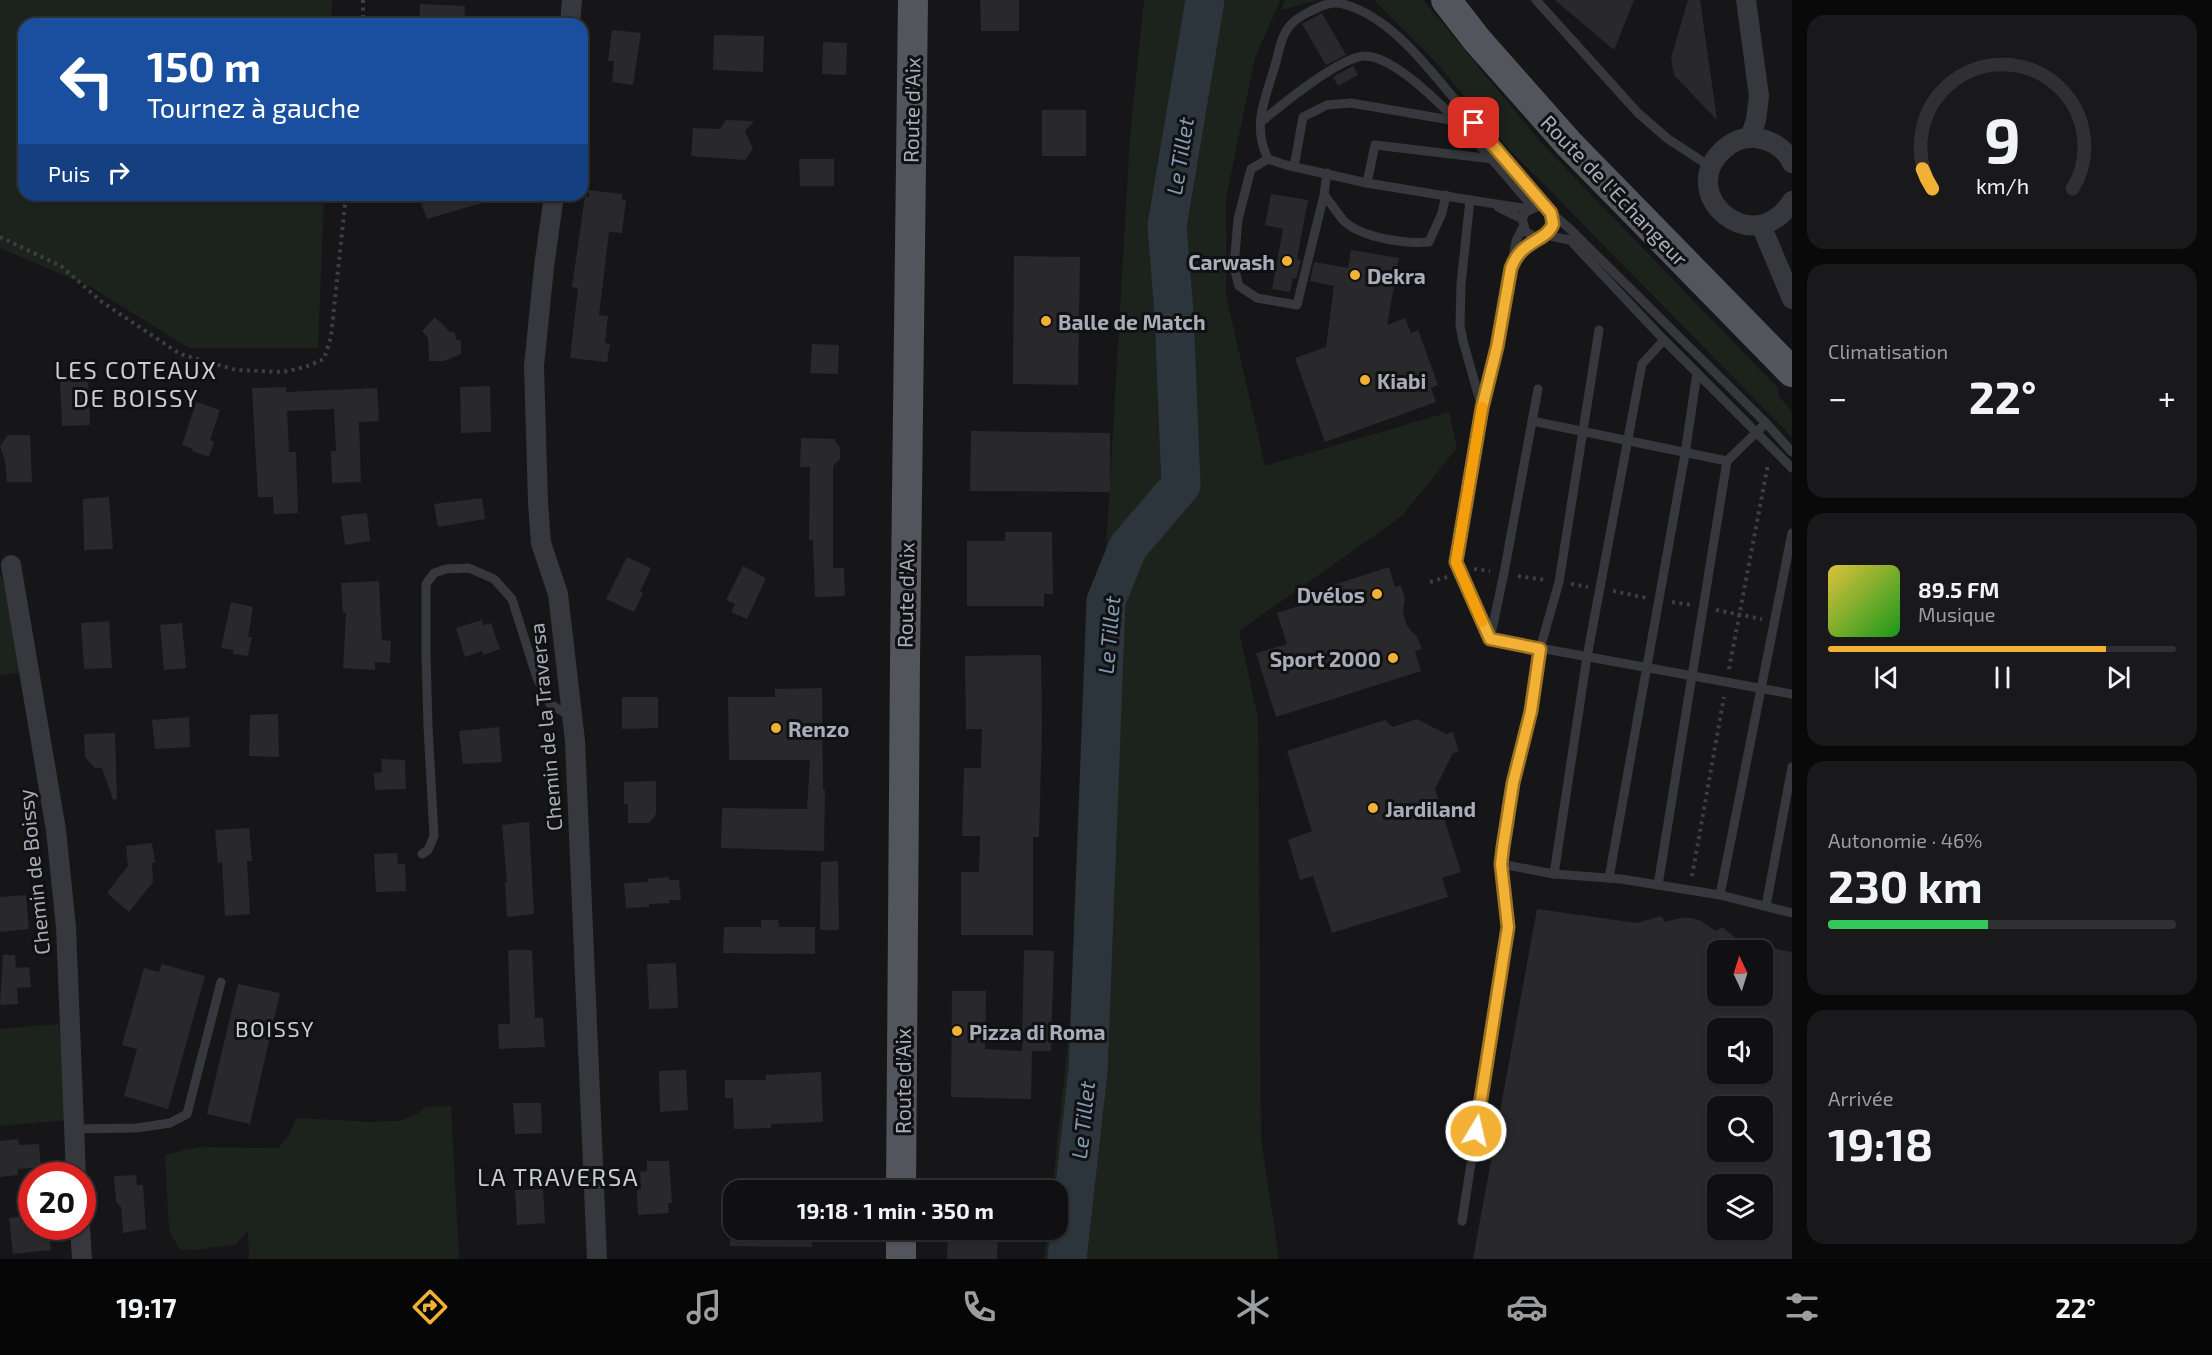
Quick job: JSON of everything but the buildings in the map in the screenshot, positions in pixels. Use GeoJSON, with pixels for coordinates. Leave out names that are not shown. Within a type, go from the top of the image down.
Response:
{"type":"FeatureCollection","features":[{"type":"Feature","properties":{"kind":"main road","name":"Route d'Aix"},"geometry":{"type":"LineString","coordinates":[[901,1180],[905,604],[913,0]]}},
{"type":"Feature","properties":{"kind":"main road","name":"Route de l'Echangeur"},"geometry":{"type":"LineString","coordinates":[[1446,0],[1569,144],[1792,372]]}},
{"type":"Feature","properties":{"kind":"main road"},"geometry":{"type":"LineString","coordinates":[[901,1240],[901,1259]]}},
{"type":"Feature","properties":{"kind":"street"},"geometry":{"type":"LineString","coordinates":[[570,18],[572,0]]}},
{"type":"Feature","properties":{"kind":"street"},"geometry":{"type":"LineString","coordinates":[[1746,0],[1759,96],[1756,120],[1750,138]]}},
{"type":"Feature","properties":{"kind":"street"},"geometry":{"type":"LineString","coordinates":[[1792,163],[1789,156],[1778,146],[1765,139],[1738,140],[1717,156],[1708,180],[1715,205],[1724,215],[1747,226],[1761,225],[1775,220],[1786,211],[1792,201]]}},
{"type":"Feature","properties":{"kind":"street","name":"Chemin de la Traversa"},"geometry":{"type":"LineString","coordinates":[[553,201],[543,267],[534,366],[538,503],[541,543],[558,594],[572,718],[597,1259]]}},
{"type":"Feature","properties":{"kind":"street"},"geometry":{"type":"LineString","coordinates":[[1761,225],[1792,299]]}},
{"type":"Feature","properties":{"kind":"street","name":"Chemin de Boissy"},"geometry":{"type":"LineString","coordinates":[[5,564],[56,830],[66,927],[75,1162]]}},
{"type":"Feature","properties":{"kind":"street"},"geometry":{"type":"LineString","coordinates":[[81,1240],[82,1259]]}},
{"type":"Feature","properties":{"kind":"lane"},"geometry":{"type":"LineString","coordinates":[[1536,0],[1638,113],[1668,139],[1711,167]]}},
{"type":"Feature","properties":{"kind":"lane"},"geometry":{"type":"LineString","coordinates":[[1792,452],[1766,423],[1571,230],[1547,210],[1414,53],[1385,26],[1354,8],[1328,3],[1293,20],[1285,32],[1262,104],[1261,144],[1268,159],[1293,167],[1366,183],[1446,195],[1495,206],[1523,223],[1531,236],[1570,240],[1664,340],[1792,468]]}},
{"type":"Feature","properties":{"kind":"lane"},"geometry":{"type":"LineString","coordinates":[[1261,122],[1327,72],[1363,56],[1384,60],[1401,70],[1455,120],[1531,208]]}},
{"type":"Feature","properties":{"kind":"lane"},"geometry":{"type":"LineString","coordinates":[[1293,167],[1303,117],[1327,105],[1351,103],[1474,123]]}},
{"type":"Feature","properties":{"kind":"lane"},"geometry":{"type":"LineString","coordinates":[[1366,183],[1376,145],[1504,159]]}},
{"type":"Feature","properties":{"kind":"lane"},"geometry":{"type":"LineString","coordinates":[[1268,159],[1251,170],[1238,219],[1234,267],[1239,286],[1257,298],[1297,305],[1324,195],[1327,173]]}},
{"type":"Feature","properties":{"kind":"lane"},"geometry":{"type":"LineString","coordinates":[[1324,195],[1345,221],[1355,229],[1368,235],[1416,243],[1429,242],[1442,213],[1446,195]]}},
{"type":"Feature","properties":{"kind":"lane"},"geometry":{"type":"LineString","coordinates":[[1470,200],[1547,210]]}},
{"type":"Feature","properties":{"kind":"lane"},"geometry":{"type":"LineString","coordinates":[[1470,200],[1461,284],[1460,325],[1482,408]]}},
{"type":"Feature","properties":{"kind":"lane"},"geometry":{"type":"LineString","coordinates":[[1490,639],[1456,562],[1482,408],[1516,241],[1531,208]]}},
{"type":"Feature","properties":{"kind":"lane"},"geometry":{"type":"LineString","coordinates":[[1514,259],[1553,224],[1547,210]]}},
{"type":"Feature","properties":{"kind":"lane"},"geometry":{"type":"LineString","coordinates":[[1462,1221],[1508,927],[1501,864],[1513,783],[1531,711],[1540,649],[1559,582],[1599,330]]}},
{"type":"Feature","properties":{"kind":"lane"},"geometry":{"type":"LineString","coordinates":[[1554,874],[1587,657],[1642,364],[1664,340]]}},
{"type":"Feature","properties":{"kind":"lane"},"geometry":{"type":"LineString","coordinates":[[1609,878],[1685,454],[1697,373]]}},
{"type":"Feature","properties":{"kind":"lane"},"geometry":{"type":"LineString","coordinates":[[1490,639],[1538,388]]}},
{"type":"Feature","properties":{"kind":"lane"},"geometry":{"type":"LineString","coordinates":[[1532,421],[1727,461]]}},
{"type":"Feature","properties":{"kind":"lane"},"geometry":{"type":"LineString","coordinates":[[1658,885],[1727,461],[1766,423]]}},
{"type":"Feature","properties":{"kind":"lane"},"geometry":{"type":"LineString","coordinates":[[1720,895],[1792,533]]}},
{"type":"Feature","properties":{"kind":"lane"},"geometry":{"type":"LineString","coordinates":[[422,854],[428,850],[434,836],[428,726],[426,584],[434,573],[446,569],[469,568],[494,579],[512,599],[537,678],[550,704],[572,718]]}},
{"type":"Feature","properties":{"kind":"lane"},"geometry":{"type":"LineString","coordinates":[[1490,639],[1792,694]]}},
{"type":"Feature","properties":{"kind":"lane"},"geometry":{"type":"LineString","coordinates":[[1766,906],[1792,767]]}},
{"type":"Feature","properties":{"kind":"lane"},"geometry":{"type":"LineString","coordinates":[[1501,864],[1554,874],[1609,878],[1720,895],[1792,913]]}},
{"type":"Feature","properties":{"kind":"lane"},"geometry":{"type":"LineString","coordinates":[[73,1129],[137,1128],[170,1123],[187,1114],[221,982]]}},
{"type":"Feature","properties":{"kind":"path"},"geometry":{"type":"LineString","coordinates":[[363,0],[363,18]]}},
{"type":"Feature","properties":{"kind":"path"},"geometry":{"type":"LineString","coordinates":[[0,237],[61,266],[102,302],[180,354],[236,370],[283,372],[305,367],[324,359],[331,338],[345,201]]}},
{"type":"Feature","properties":{"kind":"path"},"geometry":{"type":"LineString","coordinates":[[1689,891],[1726,683],[1772,447]]}},
{"type":"Feature","properties":{"kind":"shaded area"},"geometry":{"type":"Polygon","coordinates":[[[0,0],[332,0],[331,18],[18,18],[18,201],[324,201],[318,348],[189,348],[91,287],[0,248],[0,0]]]}},
{"type":"Feature","properties":{"kind":"shaded area"},"geometry":{"type":"Polygon","coordinates":[[[1144,0],[1280,0],[1255,58],[1226,198],[1226,295],[1265,466],[1449,412],[1457,448],[1402,516],[1239,631],[1258,718],[1261,1139],[1279,1259],[1044,1259],[1046,1240],[1068,1240],[1068,1180],[1053,1180],[1078,951],[1108,518],[1130,137],[1144,0]]]}},
{"type":"Feature","properties":{"kind":"shaded area"},"geometry":{"type":"Polygon","coordinates":[[[1285,0],[1318,0],[1281,10],[1285,0]]]}},
{"type":"Feature","properties":{"kind":"shaded area"},"geometry":{"type":"Polygon","coordinates":[[[1374,0],[1423,0],[1544,146],[1777,387],[1779,397],[1792,411],[1792,437],[1510,150],[1433,59],[1374,0]]]}},
{"type":"Feature","properties":{"kind":"shaded area"},"geometry":{"type":"Polygon","coordinates":[[[0,572],[11,605],[21,673],[0,675],[0,572]]]}},
{"type":"Feature","properties":{"kind":"shaded area"},"geometry":{"type":"Polygon","coordinates":[[[59,1024],[68,1120],[0,1126],[0,1029],[59,1024]]]}},
{"type":"Feature","properties":{"kind":"shaded area"},"geometry":{"type":"Polygon","coordinates":[[[451,1106],[459,1259],[249,1259],[248,1231],[236,1244],[180,1250],[169,1230],[165,1155],[198,1147],[279,1148],[297,1118],[371,1122],[401,1121],[417,1114],[425,1107],[451,1106]]]}},
{"type":"Feature","properties":{"kind":"waterway","name":"Le Tillet"},"geometry":{"type":"LineString","coordinates":[[1067,1259],[1088,1071],[1106,601],[1128,547],[1181,485],[1174,313],[1167,226],[1205,0]]}},
{"type":"Feature","properties":{"kind":"slow traffic"},"geometry":{"type":"LineString","coordinates":[[1482,407],[1456,562],[1482,622]]}},
{"type":"Feature","properties":{"kind":"place","name":"Carwash"},"geometry":{"type":"Point","coordinates":[1287,261]}},
{"type":"Feature","properties":{"kind":"place","name":"Dekra"},"geometry":{"type":"Point","coordinates":[1355,275]}},
{"type":"Feature","properties":{"kind":"place","name":"Balle de Match"},"geometry":{"type":"Point","coordinates":[1046,321]}},
{"type":"Feature","properties":{"kind":"place","name":"Kiabi"},"geometry":{"type":"Point","coordinates":[1365,380]}},
{"type":"Feature","properties":{"kind":"place","name":"Dvélos"},"geometry":{"type":"Point","coordinates":[1377,594]}},
{"type":"Feature","properties":{"kind":"place","name":"Sport 2000"},"geometry":{"type":"Point","coordinates":[1393,658]}},
{"type":"Feature","properties":{"kind":"place","name":"Renzo"},"geometry":{"type":"Point","coordinates":[776,728]}},
{"type":"Feature","properties":{"kind":"place","name":"Jardiland"},"geometry":{"type":"Point","coordinates":[1373,808]}},
{"type":"Feature","properties":{"kind":"place","name":"Pizza di Roma"},"geometry":{"type":"Point","coordinates":[957,1031]}},
{"type":"Feature","properties":{"kind":"district","name":"LES COTEAUX DE BOISSY"},"geometry":{"type":"Point","coordinates":[136,383]}},
{"type":"Feature","properties":{"kind":"district","name":"BOISSY"},"geometry":{"type":"Point","coordinates":[275,1028]}},
{"type":"Feature","properties":{"kind":"district","name":"LA TRAVERSA"},"geometry":{"type":"Point","coordinates":[558,1176]}},
{"type":"Feature","properties":{"kind":"route"},"geometry":{"type":"LineString","coordinates":[[1474,123],[1551,213],[1553,219],[1551,230],[1522,250],[1514,259],[1511,268],[1497,347],[1482,408],[1456,562],[1490,639],[1540,649],[1531,711],[1520,748],[1503,847],[1501,864],[1508,927],[1476,1131]]}}]}
